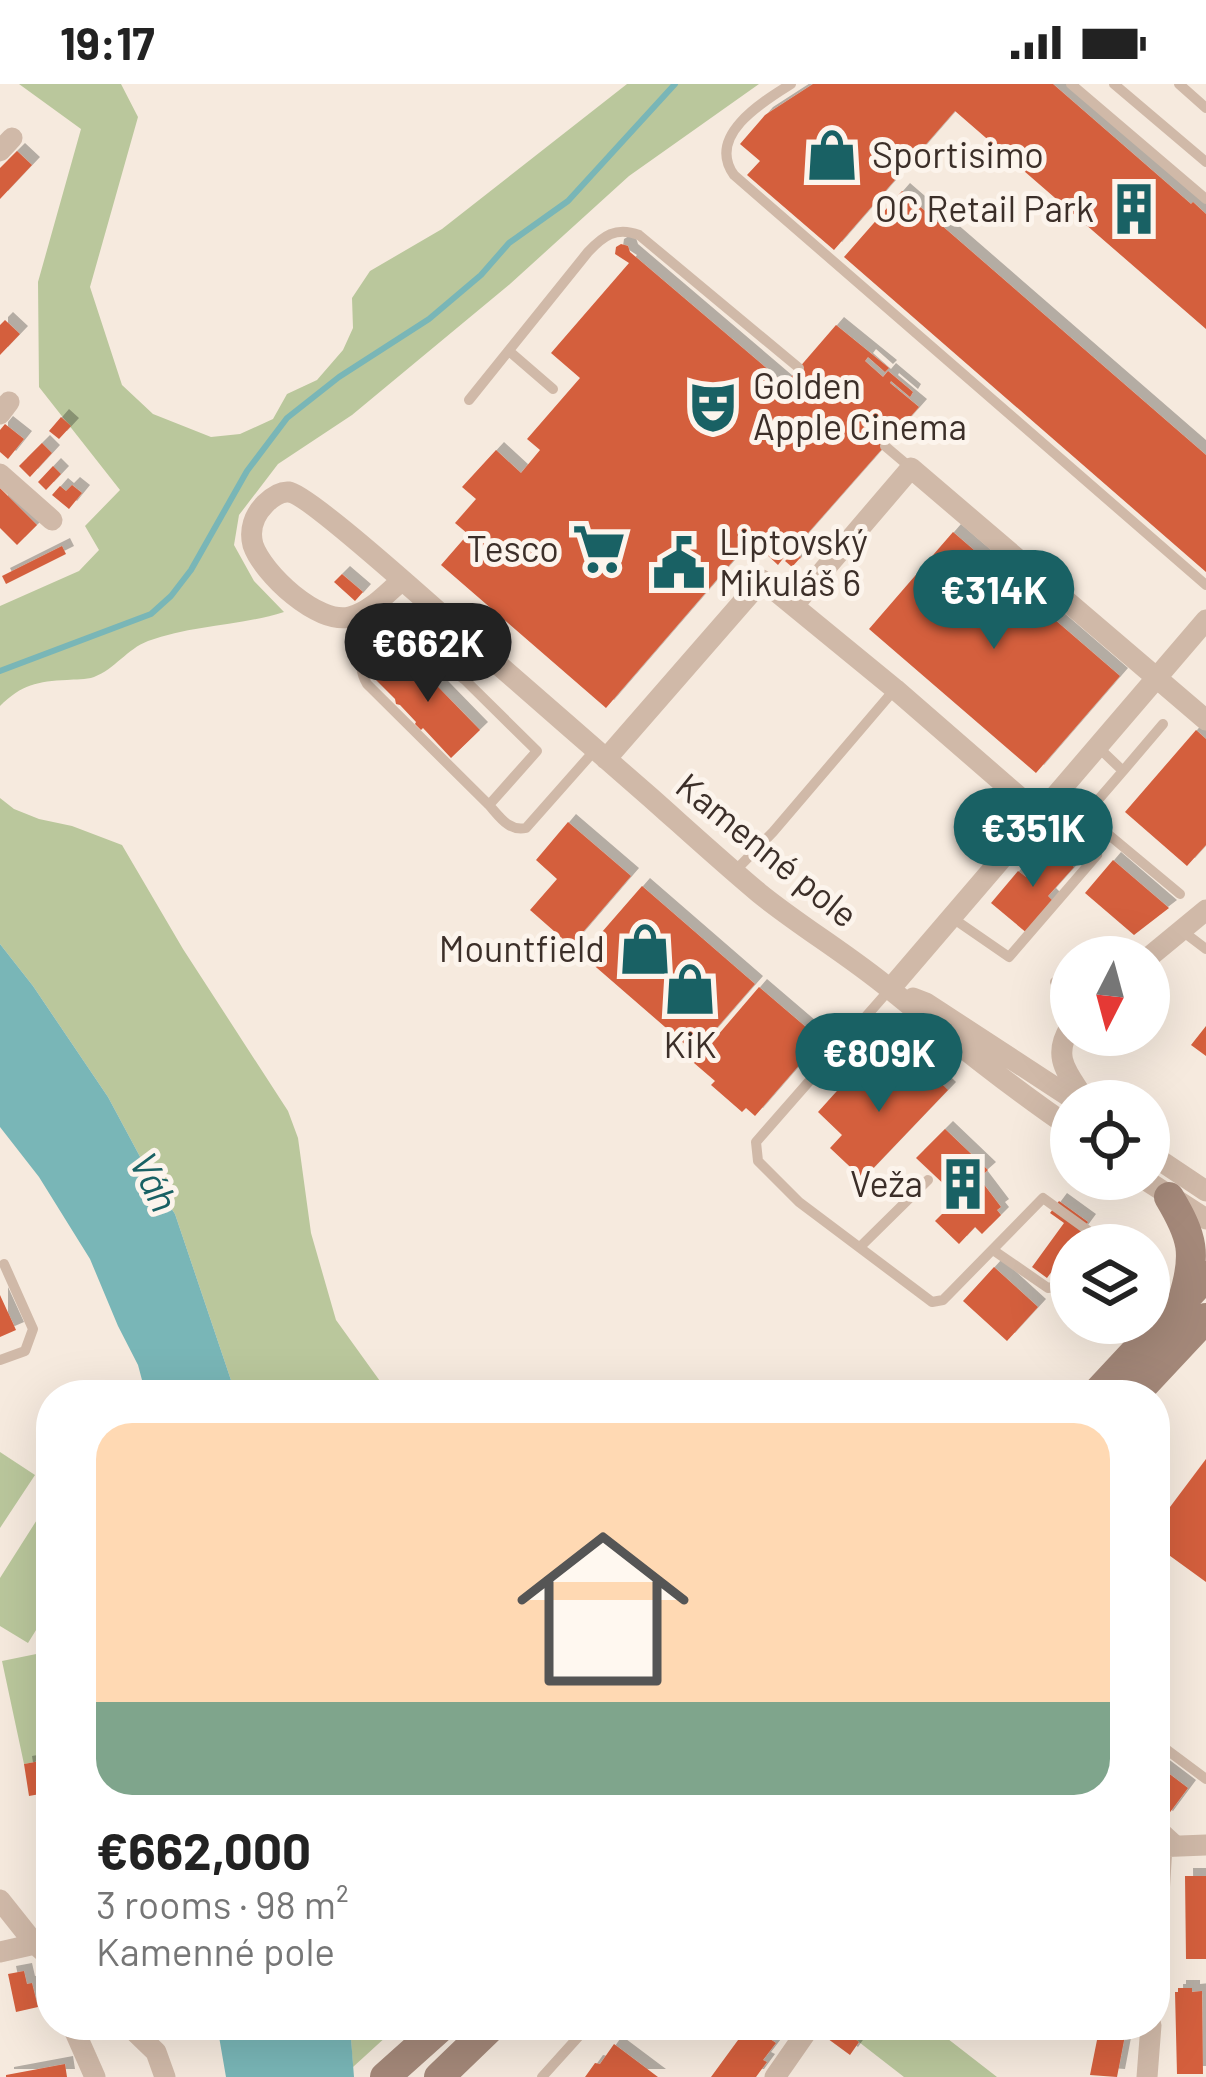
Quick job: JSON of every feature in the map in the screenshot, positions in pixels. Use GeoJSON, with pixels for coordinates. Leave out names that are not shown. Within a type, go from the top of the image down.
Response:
{"type":"FeatureCollection","features":[{"type":"Feature","properties":{"kind":"main road"},"geometry":{"type":"LineString","coordinates":[[1165,1200],[1191,1237],[1194,1308]]}},
{"type":"Feature","properties":{"kind":"main road"},"geometry":{"type":"LineString","coordinates":[[1144,1380],[1194,1308],[1206,1276]]}},
{"type":"Feature","properties":{"kind":"main road"},"geometry":{"type":"LineString","coordinates":[[1112,1380],[1194,1308]]}},
{"type":"Feature","properties":{"kind":"main road"},"geometry":{"type":"LineString","coordinates":[[385,2077],[426,2040]]}},
{"type":"Feature","properties":{"kind":"main road"},"geometry":{"type":"LineString","coordinates":[[439,2077],[477,2040]]}},
{"type":"Feature","properties":{"kind":"street"},"geometry":{"type":"LineString","coordinates":[[794,605],[911,468],[1206,720]]}},
{"type":"Feature","properties":{"kind":"street"},"geometry":{"type":"LineString","coordinates":[[0,474],[52,520]]}},
{"type":"Feature","properties":{"kind":"street","name":"Kamenné pole"},"geometry":{"type":"LineString","coordinates":[[401,581],[357,615],[328,617],[300,599],[264,565],[253,544],[252,525],[269,500],[278,494],[295,494],[401,581],[435,621],[600,754],[734,872],[1050,1112]]}},
{"type":"Feature","properties":{"kind":"street"},"geometry":{"type":"LineString","coordinates":[[600,754],[762,580],[1040,815]]}},
{"type":"Feature","properties":{"kind":"street"},"geometry":{"type":"LineString","coordinates":[[890,989],[1204,627]]}},
{"type":"Feature","properties":{"kind":"street"},"geometry":{"type":"LineString","coordinates":[[1170,939],[1206,910]]}},
{"type":"Feature","properties":{"kind":"street","name":"Kamenné pole"},"geometry":{"type":"LineString","coordinates":[[890,989],[926,1003],[1050,1082]]}},
{"type":"Feature","properties":{"kind":"street"},"geometry":{"type":"LineString","coordinates":[[1170,1167],[1206,1191]]}},
{"type":"Feature","properties":{"kind":"street"},"geometry":{"type":"LineString","coordinates":[[1170,1196],[1206,1219]]}},
{"type":"Feature","properties":{"kind":"street"},"geometry":{"type":"LineString","coordinates":[[1170,1846],[1206,1845]]}},
{"type":"Feature","properties":{"kind":"street"},"geometry":{"type":"LineString","coordinates":[[0,1900],[36,1943]]}},
{"type":"Feature","properties":{"kind":"street"},"geometry":{"type":"LineString","coordinates":[[0,1952],[36,1951]]}},
{"type":"Feature","properties":{"kind":"street"},"geometry":{"type":"LineString","coordinates":[[79,2040],[95,2077]]}},
{"type":"Feature","properties":{"kind":"street"},"geometry":{"type":"LineString","coordinates":[[144,2040],[156,2052],[165,2077]]}},
{"type":"Feature","properties":{"kind":"street"},"geometry":{"type":"LineString","coordinates":[[776,2077],[801,2040]]}},
{"type":"Feature","properties":{"kind":"street"},"geometry":{"type":"LineString","coordinates":[[1147,2077],[1150,2040]]}},
{"type":"Feature","properties":{"kind":"lane"},"geometry":{"type":"LineString","coordinates":[[791,84],[745,118],[725,146],[724,157],[734,176],[1206,585]]}},
{"type":"Feature","properties":{"kind":"lane"},"geometry":{"type":"LineString","coordinates":[[1071,84],[1206,200]]}},
{"type":"Feature","properties":{"kind":"lane"},"geometry":{"type":"LineString","coordinates":[[1114,84],[1206,162]]}},
{"type":"Feature","properties":{"kind":"lane"},"geometry":{"type":"LineString","coordinates":[[1181,85],[1206,108]]}},
{"type":"Feature","properties":{"kind":"lane"},"geometry":{"type":"LineString","coordinates":[[469,400],[588,252],[603,236],[626,230],[639,235],[799,368]]}},
{"type":"Feature","properties":{"kind":"lane"},"geometry":{"type":"LineString","coordinates":[[509,351],[553,389]]}},
{"type":"Feature","properties":{"kind":"lane"},"geometry":{"type":"LineString","coordinates":[[885,446],[911,468]]}},
{"type":"Feature","properties":{"kind":"lane"},"geometry":{"type":"LineString","coordinates":[[435,621],[379,628],[363,648],[359,669],[367,684],[512,828],[526,828],[600,754]]}},
{"type":"Feature","properties":{"kind":"lane"},"geometry":{"type":"LineString","coordinates":[[435,621],[419,646],[465,680],[537,751],[489,805]]}},
{"type":"Feature","properties":{"kind":"lane"},"geometry":{"type":"LineString","coordinates":[[734,872],[895,689]]}},
{"type":"Feature","properties":{"kind":"lane"},"geometry":{"type":"LineString","coordinates":[[1162,724],[1084,815],[1180,894]]}},
{"type":"Feature","properties":{"kind":"lane"},"geometry":{"type":"LineString","coordinates":[[1098,747],[1123,771]]}},
{"type":"Feature","properties":{"kind":"lane"},"geometry":{"type":"LineString","coordinates":[[951,917],[1009,957],[1097,855],[1064,822],[1040,815]]}},
{"type":"Feature","properties":{"kind":"lane"},"geometry":{"type":"LineString","coordinates":[[1181,930],[1206,949]]}},
{"type":"Feature","properties":{"kind":"lane"},"geometry":{"type":"LineString","coordinates":[[890,989],[756,1142],[758,1161],[799,1202],[932,1302],[943,1300],[1043,1198],[1079,1224]]}},
{"type":"Feature","properties":{"kind":"lane"},"geometry":{"type":"LineString","coordinates":[[860,1247],[928,1180]]}},
{"type":"Feature","properties":{"kind":"lane"},"geometry":{"type":"LineString","coordinates":[[993,1250],[1050,1288]]}},
{"type":"Feature","properties":{"kind":"lane"},"geometry":{"type":"LineString","coordinates":[[0,1360],[25,1351],[33,1329],[4,1264]]}},
{"type":"Feature","properties":{"kind":"lane"},"geometry":{"type":"LineString","coordinates":[[1170,1752],[1206,1779]]}},
{"type":"Feature","properties":{"kind":"lane"},"geometry":{"type":"LineString","coordinates":[[542,2077],[575,2040]]}},
{"type":"Feature","properties":{"kind":"green space"},"geometry":{"type":"Polygon","coordinates":[[[19,84],[121,84],[138,117],[90,287],[122,385],[153,414],[211,437],[240,434],[273,419],[287,394],[317,380],[343,350],[353,328],[352,298],[370,271],[442,229],[627,84],[759,84],[629,176],[510,284],[352,415],[278,464],[239,515],[234,545],[254,581],[284,612],[148,641],[94,677],[30,685],[0,706],[0,606],[79,571],[99,550],[85,526],[120,490],[39,387],[38,282],[81,129],[19,84]]]}},
{"type":"Feature","properties":{"kind":"green space"},"geometry":{"type":"Polygon","coordinates":[[[0,798],[39,819],[122,845],[288,1111],[298,1138],[311,1233],[336,1320],[379,1380],[231,1380],[175,1214],[108,1097],[0,944],[0,798]]]}},
{"type":"Feature","properties":{"kind":"green space"},"geometry":{"type":"Polygon","coordinates":[[[0,1452],[35,1475],[0,1528],[0,1452]]]}},
{"type":"Feature","properties":{"kind":"green space"},"geometry":{"type":"Polygon","coordinates":[[[36,1521],[36,1630],[28,1643],[0,1626],[0,1578],[36,1521]]]}},
{"type":"Feature","properties":{"kind":"green space"},"geometry":{"type":"Polygon","coordinates":[[[36,1654],[36,1762],[24,1764],[2,1661],[36,1654]]]}},
{"type":"Feature","properties":{"kind":"green space"},"geometry":{"type":"Polygon","coordinates":[[[351,2040],[383,2040],[353,2067],[351,2040]]]}},
{"type":"Feature","properties":{"kind":"green space"},"geometry":{"type":"Polygon","coordinates":[[[856,2040],[949,2040],[997,2077],[904,2077],[856,2040]]]}},
{"type":"Feature","properties":{"kind":"water"},"geometry":{"type":"Polygon","coordinates":[[[0,944],[108,1097],[175,1214],[231,1380],[142,1380],[90,1259],[39,1177],[0,1127],[0,944]]]}},
{"type":"Feature","properties":{"kind":"water"},"geometry":{"type":"Polygon","coordinates":[[[220,2040],[351,2040],[354,2077],[226,2077],[220,2040]]]}},
{"type":"Feature","properties":{"kind":"building","name":"OC Retail Park"},"geometry":{"type":"Polygon","coordinates":[[[813,84],[1053,84],[1206,214],[1206,329],[955,111],[834,250],[747,175],[760,161],[740,144],[765,115],[813,84]]]}},
{"type":"Feature","properties":{"kind":"building"},"geometry":{"type":"Polygon","coordinates":[[[17,151],[32,165],[0,199],[0,168],[17,151]]]}},
{"type":"Feature","properties":{"kind":"building"},"geometry":{"type":"Polygon","coordinates":[[[902,191],[1206,455],[1206,572],[844,257],[902,191]]]}},
{"type":"Feature","properties":{"kind":"building"},"geometry":{"type":"Polygon","coordinates":[[[621,244],[785,384],[836,325],[889,368],[885,372],[868,357],[865,361],[883,377],[888,371],[913,392],[910,397],[890,383],[919,407],[793,550],[801,557],[792,567],[785,556],[778,565],[763,551],[770,543],[758,532],[606,708],[441,565],[468,534],[455,523],[476,499],[462,487],[496,450],[521,473],[540,450],[527,439],[580,378],[551,353],[629,263],[615,254],[621,244]]]}},
{"type":"Feature","properties":{"kind":"building"},"geometry":{"type":"Polygon","coordinates":[[[5,320],[20,334],[0,355],[0,325],[5,320]]]}},
{"type":"Feature","properties":{"kind":"building"},"geometry":{"type":"Polygon","coordinates":[[[61,417],[71,426],[59,439],[49,431],[61,417]]]}},
{"type":"Feature","properties":{"kind":"building"},"geometry":{"type":"Polygon","coordinates":[[[5,424],[24,439],[8,459],[0,452],[0,430],[5,424]]]}},
{"type":"Feature","properties":{"kind":"building"},"geometry":{"type":"Polygon","coordinates":[[[42,443],[52,453],[30,477],[19,466],[42,443]]]}},
{"type":"Feature","properties":{"kind":"building"},"geometry":{"type":"Polygon","coordinates":[[[53,466],[61,474],[46,490],[38,482],[53,466]]]}},
{"type":"Feature","properties":{"kind":"building"},"geometry":{"type":"Polygon","coordinates":[[[72,485],[82,493],[69,509],[52,495],[60,486],[66,491],[72,485]]]}},
{"type":"Feature","properties":{"kind":"building"},"geometry":{"type":"Polygon","coordinates":[[[0,488],[37,525],[17,545],[0,528],[0,488]]]}},
{"type":"Feature","properties":{"kind":"building"},"geometry":{"type":"Polygon","coordinates":[[[953,532],[1120,676],[1036,773],[869,629],[953,532]]]}},
{"type":"Feature","properties":{"kind":"building"},"geometry":{"type":"Polygon","coordinates":[[[62,546],[66,554],[6,584],[2,576],[62,546]]]}},
{"type":"Feature","properties":{"kind":"building"},"geometry":{"type":"Polygon","coordinates":[[[342,574],[363,592],[355,601],[334,582],[342,574]]]}},
{"type":"Feature","properties":{"kind":"building"},"geometry":{"type":"Polygon","coordinates":[[[404,652],[480,730],[451,758],[375,679],[404,652]]]}},
{"type":"Feature","properties":{"kind":"building"},"geometry":{"type":"Polygon","coordinates":[[[1196,730],[1206,739],[1206,845],[1187,866],[1125,812],[1196,730]]]}},
{"type":"Feature","properties":{"kind":"building"},"geometry":{"type":"Polygon","coordinates":[[[568,822],[631,876],[571,946],[530,910],[557,879],[536,860],[568,822]]]}},
{"type":"Feature","properties":{"kind":"building"},"geometry":{"type":"Polygon","coordinates":[[[1048,844],[1074,867],[1048,896],[1055,903],[1028,934],[991,903],[1018,871],[1026,877],[1048,844]]]}},
{"type":"Feature","properties":{"kind":"building"},"geometry":{"type":"Polygon","coordinates":[[[1113,860],[1169,908],[1134,935],[1085,893],[1113,860]]]}},
{"type":"Feature","properties":{"kind":"building"},"geometry":{"type":"Polygon","coordinates":[[[642,886],[755,984],[695,1053],[582,955],[642,886]]]}},
{"type":"Feature","properties":{"kind":"building"},"geometry":{"type":"Polygon","coordinates":[[[759,987],[821,1040],[755,1116],[746,1108],[742,1112],[694,1063],[759,987]]]}},
{"type":"Feature","properties":{"kind":"building"},"geometry":{"type":"Polygon","coordinates":[[[1206,1026],[1206,1056],[1191,1045],[1206,1026]]]}},
{"type":"Feature","properties":{"kind":"building"},"geometry":{"type":"Polygon","coordinates":[[[915,1058],[948,1090],[863,1179],[830,1148],[842,1135],[818,1112],[854,1072],[879,1096],[915,1058]]]}},
{"type":"Feature","properties":{"kind":"building","name":"Veža"},"geometry":{"type":"Polygon","coordinates":[[[945,1129],[988,1170],[979,1178],[1001,1207],[997,1210],[1001,1215],[982,1234],[975,1227],[959,1244],[935,1221],[952,1204],[944,1197],[950,1190],[916,1158],[945,1129]]]}},
{"type":"Feature","properties":{"kind":"building"},"geometry":{"type":"Polygon","coordinates":[[[1059,1201],[1088,1222],[1063,1224],[1050,1213],[1059,1201]]]}},
{"type":"Feature","properties":{"kind":"building"},"geometry":{"type":"Polygon","coordinates":[[[1050,1242],[1050,1274],[1047,1278],[1032,1267],[1050,1242]]]}},
{"type":"Feature","properties":{"kind":"building"},"geometry":{"type":"Polygon","coordinates":[[[994,1267],[1038,1307],[1007,1341],[963,1301],[994,1267]]]}},
{"type":"Feature","properties":{"kind":"building"},"geometry":{"type":"Polygon","coordinates":[[[0,1295],[16,1330],[0,1337],[0,1295]]]}},
{"type":"Feature","properties":{"kind":"building"},"geometry":{"type":"Polygon","coordinates":[[[1206,1459],[1206,1582],[1170,1556],[1170,1507],[1206,1459]]]}},
{"type":"Feature","properties":{"kind":"building"},"geometry":{"type":"Polygon","coordinates":[[[36,1762],[36,1795],[29,1796],[24,1764],[36,1762]]]}},
{"type":"Feature","properties":{"kind":"building"},"geometry":{"type":"Polygon","coordinates":[[[1170,1774],[1188,1788],[1170,1812],[1170,1774]]]}},
{"type":"Feature","properties":{"kind":"building"},"geometry":{"type":"Polygon","coordinates":[[[1185,1876],[1206,1876],[1206,1959],[1186,1959],[1185,1876]]]}},
{"type":"Feature","properties":{"kind":"building"},"geometry":{"type":"Polygon","coordinates":[[[24,1971],[27,1984],[32,1983],[36,2007],[16,2012],[8,1974],[24,1971]]]}},
{"type":"Feature","properties":{"kind":"building"},"geometry":{"type":"Polygon","coordinates":[[[1178,1988],[1202,1991],[1203,2074],[1177,2074],[1178,1988]]]}},
{"type":"Feature","properties":{"kind":"building"},"geometry":{"type":"Polygon","coordinates":[[[738,2040],[776,2043],[756,2077],[711,2077],[738,2040]]]}},
{"type":"Feature","properties":{"kind":"building"},"geometry":{"type":"Polygon","coordinates":[[[830,2040],[856,2040],[850,2055],[830,2040]]]}},
{"type":"Feature","properties":{"kind":"building"},"geometry":{"type":"Polygon","coordinates":[[[1097,2040],[1124,2040],[1117,2077],[1090,2075],[1097,2040]]]}},
{"type":"Feature","properties":{"kind":"building"},"geometry":{"type":"Polygon","coordinates":[[[614,2044],[658,2077],[585,2077],[614,2044]]]}},
{"type":"Feature","properties":{"kind":"building"},"geometry":{"type":"Polygon","coordinates":[[[65,2064],[67,2077],[6,2077],[6,2075],[65,2064]]]}},
{"type":"Feature","properties":{"kind":"waterway"},"geometry":{"type":"LineString","coordinates":[[0,671],[151,614],[191,570],[247,471],[287,418],[339,377],[429,319],[481,275],[509,243],[568,201],[675,84]]}},
{"type":"Feature","properties":{"kind":"place","name":"Sportisimo"},"geometry":{"type":"Point","coordinates":[832,155]}},
{"type":"Feature","properties":{"kind":"place","name":"OC Retail Park"},"geometry":{"type":"Point","coordinates":[1134,209]}},
{"type":"Feature","properties":{"kind":"place","name":"Golden Apple Cinema"},"geometry":{"type":"Point","coordinates":[713,407]}},
{"type":"Feature","properties":{"kind":"place","name":"Tesco"},"geometry":{"type":"Point","coordinates":[599,549]}},
{"type":"Feature","properties":{"kind":"place","name":"Liptovský Mikuláš 6"},"geometry":{"type":"Point","coordinates":[679,563]}},
{"type":"Feature","properties":{"kind":"place","name":"Mountfield"},"geometry":{"type":"Point","coordinates":[645,949]}},
{"type":"Feature","properties":{"kind":"place","name":"KiK"},"geometry":{"type":"Point","coordinates":[690,989]}},
{"type":"Feature","properties":{"kind":"place","name":"Veža"},"geometry":{"type":"Point","coordinates":[963,1184]}},
{"type":"Feature","properties":{"kind":"water label","name":"Váh"},"geometry":{"type":"Point","coordinates":[154,1182]}}]}
